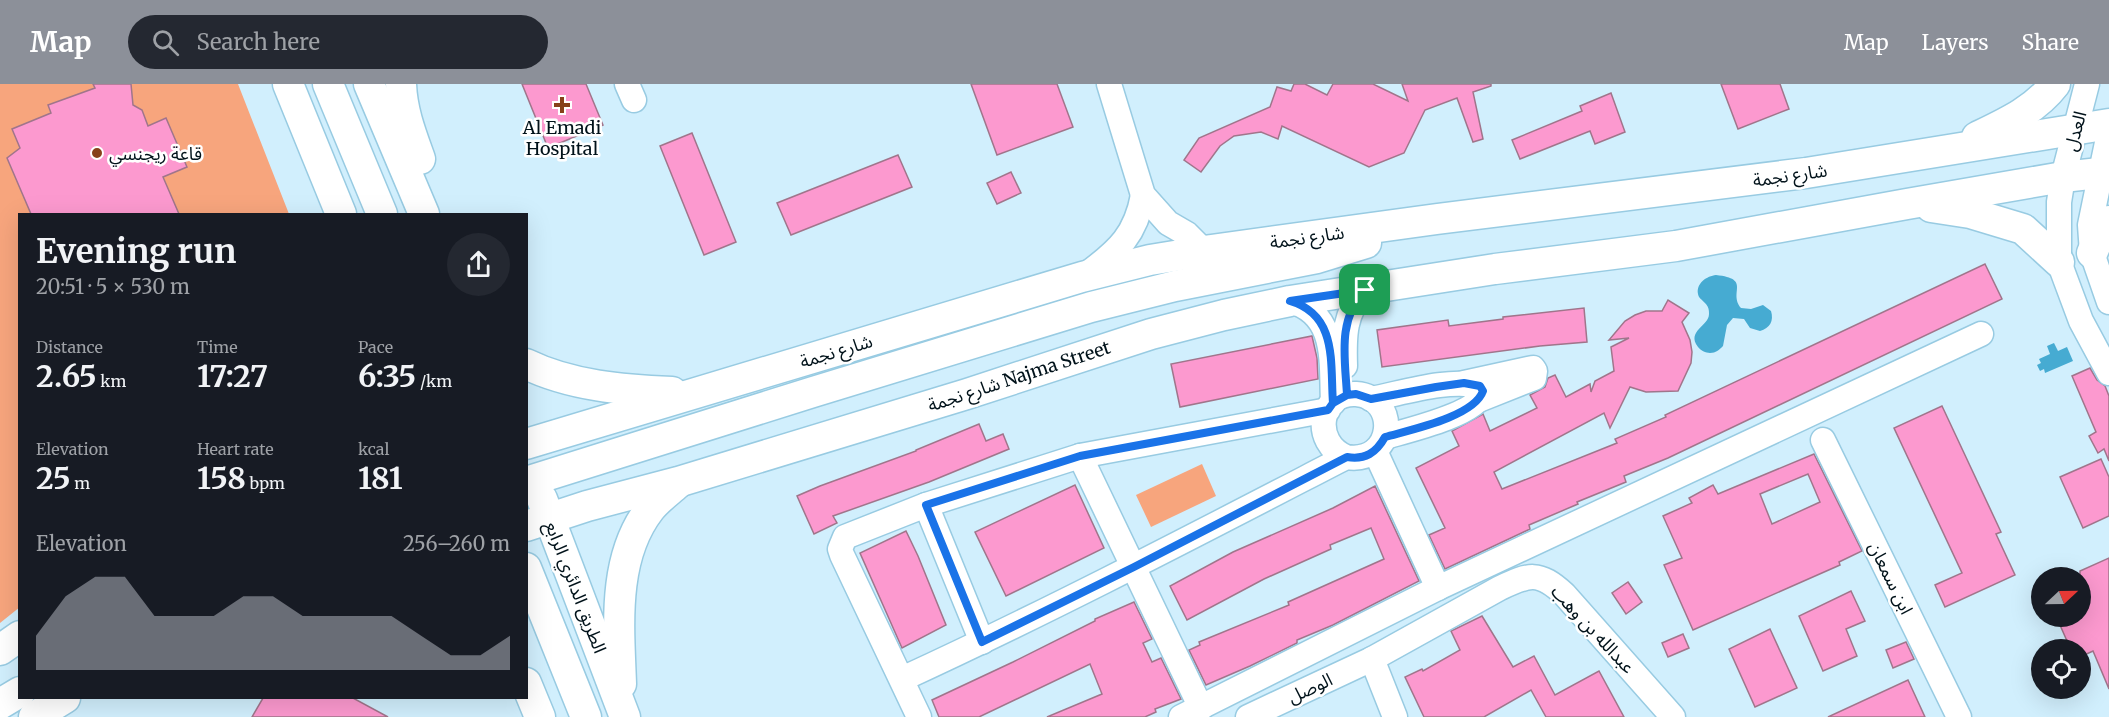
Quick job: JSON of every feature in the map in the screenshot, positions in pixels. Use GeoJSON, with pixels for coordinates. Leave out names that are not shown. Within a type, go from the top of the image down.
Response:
{"type":"FeatureCollection","features":[{"type":"Feature","properties":{"kind":"main road"},"geometry":{"type":"LineString","coordinates":[[328,84],[382,213]]}},
{"type":"Feature","properties":{"kind":"main road"},"geometry":{"type":"LineString","coordinates":[[369,84],[424,213]]}},
{"type":"Feature","properties":{"kind":"main road"},"geometry":{"type":"LineString","coordinates":[[402,84],[403,105],[409,130],[443,213]]}},
{"type":"Feature","properties":{"kind":"main road"},"geometry":{"type":"LineString","coordinates":[[1947,151],[2017,117],[2034,105],[2055,84]]}},
{"type":"Feature","properties":{"kind":"main road"},"geometry":{"type":"LineString","coordinates":[[287,87],[341,213]]}},
{"type":"Feature","properties":{"kind":"main road","name":"شارع نجمة"},"geometry":{"type":"LineString","coordinates":[[528,443],[1082,277],[1150,260],[1437,219],[1707,187],[2109,124]]}},
{"type":"Feature","properties":{"kind":"main road"},"geometry":{"type":"LineString","coordinates":[[1365,290],[1495,269],[1676,246],[2063,177],[2105,173]]}},
{"type":"Feature","properties":{"kind":"main road"},"geometry":{"type":"LineString","coordinates":[[1907,204],[1970,213],[2023,229],[2059,262]]}},
{"type":"Feature","properties":{"kind":"main road"},"geometry":{"type":"LineString","coordinates":[[529,473],[813,392],[1091,307],[1176,286],[1317,258],[1437,219]]}},
{"type":"Feature","properties":{"kind":"main road"},"geometry":{"type":"LineString","coordinates":[[2092,253],[2109,221]]}},
{"type":"Feature","properties":{"kind":"main road","name":"شارع نجمة Najma Street"},"geometry":{"type":"LineString","coordinates":[[678,482],[967,394],[1151,334],[1290,301],[1365,290]]}},
{"type":"Feature","properties":{"kind":"main road"},"geometry":{"type":"LineString","coordinates":[[528,365],[560,377],[595,385],[646,391],[693,393]]}},
{"type":"Feature","properties":{"kind":"main road","name":"الطريق الدائري الرابع"},"geometry":{"type":"LineString","coordinates":[[529,473],[534,519],[624,713]]}},
{"type":"Feature","properties":{"kind":"main road"},"geometry":{"type":"LineString","coordinates":[[534,519],[678,482]]}},
{"type":"Feature","properties":{"kind":"main road"},"geometry":{"type":"LineString","coordinates":[[624,713],[620,613],[623,572],[629,546],[649,510],[678,482]]}},
{"type":"Feature","properties":{"kind":"main road"},"geometry":{"type":"LineString","coordinates":[[528,573],[586,717]]}},
{"type":"Feature","properties":{"kind":"main road"},"geometry":{"type":"LineString","coordinates":[[0,650],[18,637]]}},
{"type":"Feature","properties":{"kind":"main road"},"geometry":{"type":"LineString","coordinates":[[528,689],[538,717]]}},
{"type":"Feature","properties":{"kind":"main road"},"geometry":{"type":"LineString","coordinates":[[0,704],[18,693]]}},
{"type":"Feature","properties":{"kind":"main road"},"geometry":{"type":"LineString","coordinates":[[34,717],[63,699]]}},
{"type":"Feature","properties":{"kind":"main road"},"geometry":{"type":"LineString","coordinates":[[521,699],[538,717]]}},
{"type":"Feature","properties":{"kind":"street"},"geometry":{"type":"LineString","coordinates":[[1109,84],[1143,195],[1168,223],[1187,234],[1204,251]]}},
{"type":"Feature","properties":{"kind":"street","name":"العدل"},"geometry":{"type":"LineString","coordinates":[[2059,262],[2059,202],[2086,84]]}},
{"type":"Feature","properties":{"kind":"street","name":"العدل"},"geometry":{"type":"LineString","coordinates":[[2109,133],[2105,173],[2090,225],[2092,253],[2109,302]]}},
{"type":"Feature","properties":{"kind":"street"},"geometry":{"type":"LineString","coordinates":[[1082,277],[1122,245],[1140,214],[1143,195]]}},
{"type":"Feature","properties":{"kind":"street"},"geometry":{"type":"LineString","coordinates":[[2059,262],[2081,321],[2109,373]]}},
{"type":"Feature","properties":{"kind":"street"},"geometry":{"type":"LineString","coordinates":[[1365,290],[1352,307],[1345,327],[1336,403],[1323,426],[1327,442],[1339,454],[1347,457],[1364,457],[1380,444],[1450,418],[1470,392],[1436,387],[1371,399]]}},
{"type":"Feature","properties":{"kind":"street"},"geometry":{"type":"LineString","coordinates":[[1290,301],[1309,309],[1327,334],[1336,403]]}},
{"type":"Feature","properties":{"kind":"street"},"geometry":{"type":"LineString","coordinates":[[1080,456],[1134,567],[1191,712],[1438,588],[1981,334]]}},
{"type":"Feature","properties":{"kind":"street"},"geometry":{"type":"LineString","coordinates":[[919,717],[840,549],[845,537],[926,505],[1080,456],[1336,403],[1356,394],[1371,399],[1380,406],[1385,416],[1387,427],[1380,444],[1438,588]]}},
{"type":"Feature","properties":{"kind":"street","name":"ابن سمعان"},"geometry":{"type":"LineString","coordinates":[[1823,440],[1959,717]]}},
{"type":"Feature","properties":{"kind":"street"},"geometry":{"type":"LineString","coordinates":[[902,679],[1134,567],[1347,457]]}},
{"type":"Feature","properties":{"kind":"street"},"geometry":{"type":"LineString","coordinates":[[926,505],[982,642]]}},
{"type":"Feature","properties":{"kind":"street","name":"عبدالله بن وهب"},"geometry":{"type":"LineString","coordinates":[[1372,659],[1500,588],[1516,580],[1534,576],[1550,582],[1564,594],[1673,717]]}},
{"type":"Feature","properties":{"kind":"street"},"geometry":{"type":"LineString","coordinates":[[1372,659],[1395,717]]}},
{"type":"Feature","properties":{"kind":"street","name":"الوصل"},"geometry":{"type":"LineString","coordinates":[[1248,717],[1372,659]]}},
{"type":"Feature","properties":{"kind":"shaded area"},"geometry":{"type":"Polygon","coordinates":[[[0,84],[238,84],[289,213],[18,213],[18,609],[0,623],[0,84]]]}},
{"type":"Feature","properties":{"kind":"shaded area"},"geometry":{"type":"Polygon","coordinates":[[[1202,464],[1216,496],[1151,527],[1136,495],[1202,464]]]}},
{"type":"Feature","properties":{"kind":"water"},"geometry":{"type":"Polygon","coordinates":[[[1716,275],[1727,277],[1736,283],[1741,308],[1751,309],[1763,305],[1771,311],[1772,318],[1769,326],[1760,331],[1750,328],[1744,319],[1733,318],[1727,325],[1723,346],[1716,352],[1708,353],[1700,349],[1695,341],[1696,333],[1706,322],[1709,314],[1708,307],[1699,296],[1698,290],[1703,281],[1716,275]]]}},
{"type":"Feature","properties":{"kind":"water"},"geometry":{"type":"Polygon","coordinates":[[[2054,343],[2058,351],[2067,347],[2073,361],[2045,373],[2044,369],[2040,371],[2037,365],[2041,363],[2039,359],[2050,354],[2047,346],[2054,343]]]}},
{"type":"Feature","properties":{"kind":"building","name":"قاعة ريجنسي"},"geometry":{"type":"Polygon","coordinates":[[[93,84],[131,84],[133,105],[142,110],[148,126],[166,118],[187,167],[163,177],[179,213],[31,213],[7,158],[20,148],[12,129],[51,113],[48,105],[95,88],[93,84]]]}},
{"type":"Feature","properties":{"kind":"building","name":"Al Emadi Hospital"},"geometry":{"type":"Polygon","coordinates":[[[522,84],[586,84],[603,125],[548,148],[522,84]]]}},
{"type":"Feature","properties":{"kind":"building"},"geometry":{"type":"Polygon","coordinates":[[[971,84],[1057,84],[1073,127],[997,155],[971,84]]]}},
{"type":"Feature","properties":{"kind":"building"},"geometry":{"type":"Polygon","coordinates":[[[1294,84],[1305,84],[1327,95],[1333,84],[1373,84],[1408,101],[1402,84],[1491,84],[1491,86],[1473,92],[1483,139],[1473,142],[1457,98],[1425,110],[1404,153],[1369,167],[1282,126],[1278,139],[1261,132],[1234,136],[1220,146],[1201,172],[1184,160],[1199,138],[1270,107],[1277,87],[1291,91],[1294,84]]]}},
{"type":"Feature","properties":{"kind":"building"},"geometry":{"type":"Polygon","coordinates":[[[1721,84],[1780,84],[1789,109],[1738,129],[1721,84]]]}},
{"type":"Feature","properties":{"kind":"building"},"geometry":{"type":"Polygon","coordinates":[[[1611,93],[1625,132],[1595,144],[1590,131],[1520,159],[1512,140],[1582,111],[1580,106],[1611,93]]]}},
{"type":"Feature","properties":{"kind":"building"},"geometry":{"type":"Polygon","coordinates":[[[692,133],[736,242],[704,255],[660,146],[692,133]]]}},
{"type":"Feature","properties":{"kind":"building"},"geometry":{"type":"Polygon","coordinates":[[[898,155],[912,187],[791,235],[777,203],[898,155]]]}},
{"type":"Feature","properties":{"kind":"building"},"geometry":{"type":"Polygon","coordinates":[[[1011,172],[1021,193],[997,204],[987,183],[1011,172]]]}},
{"type":"Feature","properties":{"kind":"building"},"geometry":{"type":"Polygon","coordinates":[[[1985,264],[2002,299],[1668,458],[1624,476],[1626,482],[1529,525],[1530,529],[1445,569],[1429,535],[1445,528],[1416,468],[1459,446],[1452,431],[1483,414],[1490,431],[1537,408],[1530,395],[1545,387],[1548,378],[1555,375],[1566,397],[1590,384],[1591,392],[1595,381],[1614,371],[1611,347],[1629,338],[1609,340],[1625,321],[1635,315],[1646,311],[1662,311],[1668,300],[1689,313],[1682,322],[1690,340],[1691,363],[1678,391],[1646,392],[1630,387],[1610,428],[1604,413],[1494,472],[1502,489],[1617,443],[1615,439],[1666,417],[1665,415],[1985,264]]]}},
{"type":"Feature","properties":{"kind":"building"},"geometry":{"type":"Polygon","coordinates":[[[1584,308],[1587,342],[1382,367],[1377,330],[1448,320],[1449,326],[1584,308]]]}},
{"type":"Feature","properties":{"kind":"building"},"geometry":{"type":"Polygon","coordinates":[[[1312,336],[1317,358],[1318,379],[1180,407],[1171,364],[1312,336]]]}},
{"type":"Feature","properties":{"kind":"building"},"geometry":{"type":"Polygon","coordinates":[[[2090,368],[2097,380],[2105,386],[2109,396],[2109,461],[2104,449],[2098,453],[2089,436],[2096,432],[2072,376],[2090,368]]]}},
{"type":"Feature","properties":{"kind":"building"},"geometry":{"type":"Polygon","coordinates":[[[1942,406],[2001,532],[1996,534],[2015,575],[1945,607],[1935,585],[1962,573],[1894,428],[1942,406]]]}},
{"type":"Feature","properties":{"kind":"building"},"geometry":{"type":"Polygon","coordinates":[[[979,424],[986,441],[1003,434],[1009,449],[929,482],[833,516],[837,523],[814,534],[797,496],[916,451],[979,424]]]}},
{"type":"Feature","properties":{"kind":"building"},"geometry":{"type":"Polygon","coordinates":[[[1814,454],[1862,551],[1839,562],[1840,565],[1693,630],[1664,565],[1682,558],[1663,516],[1692,503],[1689,498],[1713,485],[1718,494],[1814,454]],[[1808,474],[1760,494],[1772,524],[1820,502],[1808,474]]]}},
{"type":"Feature","properties":{"kind":"building"},"geometry":{"type":"Polygon","coordinates":[[[2101,459],[2109,477],[2109,516],[2083,528],[2060,477],[2101,459]]]}},
{"type":"Feature","properties":{"kind":"building"},"geometry":{"type":"Polygon","coordinates":[[[1075,485],[1104,548],[1006,596],[975,532],[1075,485]]]}},
{"type":"Feature","properties":{"kind":"building"},"geometry":{"type":"Polygon","coordinates":[[[1375,486],[1419,581],[1333,625],[1297,640],[1297,643],[1250,666],[1206,685],[1189,650],[1200,645],[1199,642],[1289,605],[1288,602],[1384,559],[1371,528],[1330,545],[1331,549],[1264,579],[1187,620],[1170,586],[1233,552],[1333,508],[1375,486]]]}},
{"type":"Feature","properties":{"kind":"building"},"geometry":{"type":"Polygon","coordinates":[[[906,531],[946,625],[902,648],[860,553],[906,531]]]}},
{"type":"Feature","properties":{"kind":"building"},"geometry":{"type":"Polygon","coordinates":[[[2109,558],[2109,689],[2093,651],[2091,652],[2091,639],[2066,639],[2061,627],[2091,627],[2091,567],[2089,567],[2109,558]]]}},
{"type":"Feature","properties":{"kind":"building"},"geometry":{"type":"Polygon","coordinates":[[[1628,582],[1642,602],[1626,614],[1612,593],[1628,582]]]}},
{"type":"Feature","properties":{"kind":"building"},"geometry":{"type":"Polygon","coordinates":[[[1851,591],[1865,621],[1846,629],[1857,656],[1823,671],[1799,616],[1851,591]]]}},
{"type":"Feature","properties":{"kind":"building"},"geometry":{"type":"Polygon","coordinates":[[[1134,602],[1152,639],[1143,643],[1152,662],[1161,658],[1181,699],[1155,709],[1156,712],[1145,717],[1047,717],[1102,694],[1090,664],[979,717],[939,717],[932,700],[1134,602]]]}},
{"type":"Feature","properties":{"kind":"building"},"geometry":{"type":"Polygon","coordinates":[[[1482,616],[1513,667],[1534,656],[1555,695],[1599,671],[1624,717],[1546,717],[1531,690],[1484,717],[1424,717],[1405,677],[1422,669],[1423,671],[1460,650],[1451,631],[1482,616]]]}},
{"type":"Feature","properties":{"kind":"building"},"geometry":{"type":"Polygon","coordinates":[[[1770,629],[1797,688],[1755,707],[1729,649],[1770,629]]]}},
{"type":"Feature","properties":{"kind":"building"},"geometry":{"type":"Polygon","coordinates":[[[1683,634],[1689,648],[1668,657],[1662,643],[1683,634]]]}},
{"type":"Feature","properties":{"kind":"building"},"geometry":{"type":"Polygon","coordinates":[[[1906,642],[1914,659],[1893,668],[1886,650],[1906,642]]]}},
{"type":"Feature","properties":{"kind":"building"},"geometry":{"type":"Polygon","coordinates":[[[1908,680],[1925,717],[1828,717],[1908,680]]]}},
{"type":"Feature","properties":{"kind":"building"},"geometry":{"type":"Polygon","coordinates":[[[262,699],[355,699],[388,717],[252,717],[262,699]]]}},
{"type":"Feature","properties":{"kind":"place","name":"Al Emadi Hospital"},"geometry":{"type":"Point","coordinates":[562,105]}},
{"type":"Feature","properties":{"kind":"place","name":"قاعة ريجنسي"},"geometry":{"type":"Point","coordinates":[97,153]}},
{"type":"Feature","properties":{"kind":"route"},"geometry":{"type":"LineString","coordinates":[[1365,290],[1290,301],[1309,309],[1323,324],[1329,345],[1333,403],[1340,398],[1347,395],[1356,394],[1371,399],[1464,383],[1480,386],[1483,391],[1482,395],[1472,405],[1450,418],[1385,437],[1379,447],[1370,454],[1359,458],[1347,457],[1134,567],[982,642],[926,505],[1080,456],[1328,410],[1333,403],[1347,395],[1345,327],[1352,307],[1365,290]]}}]}
